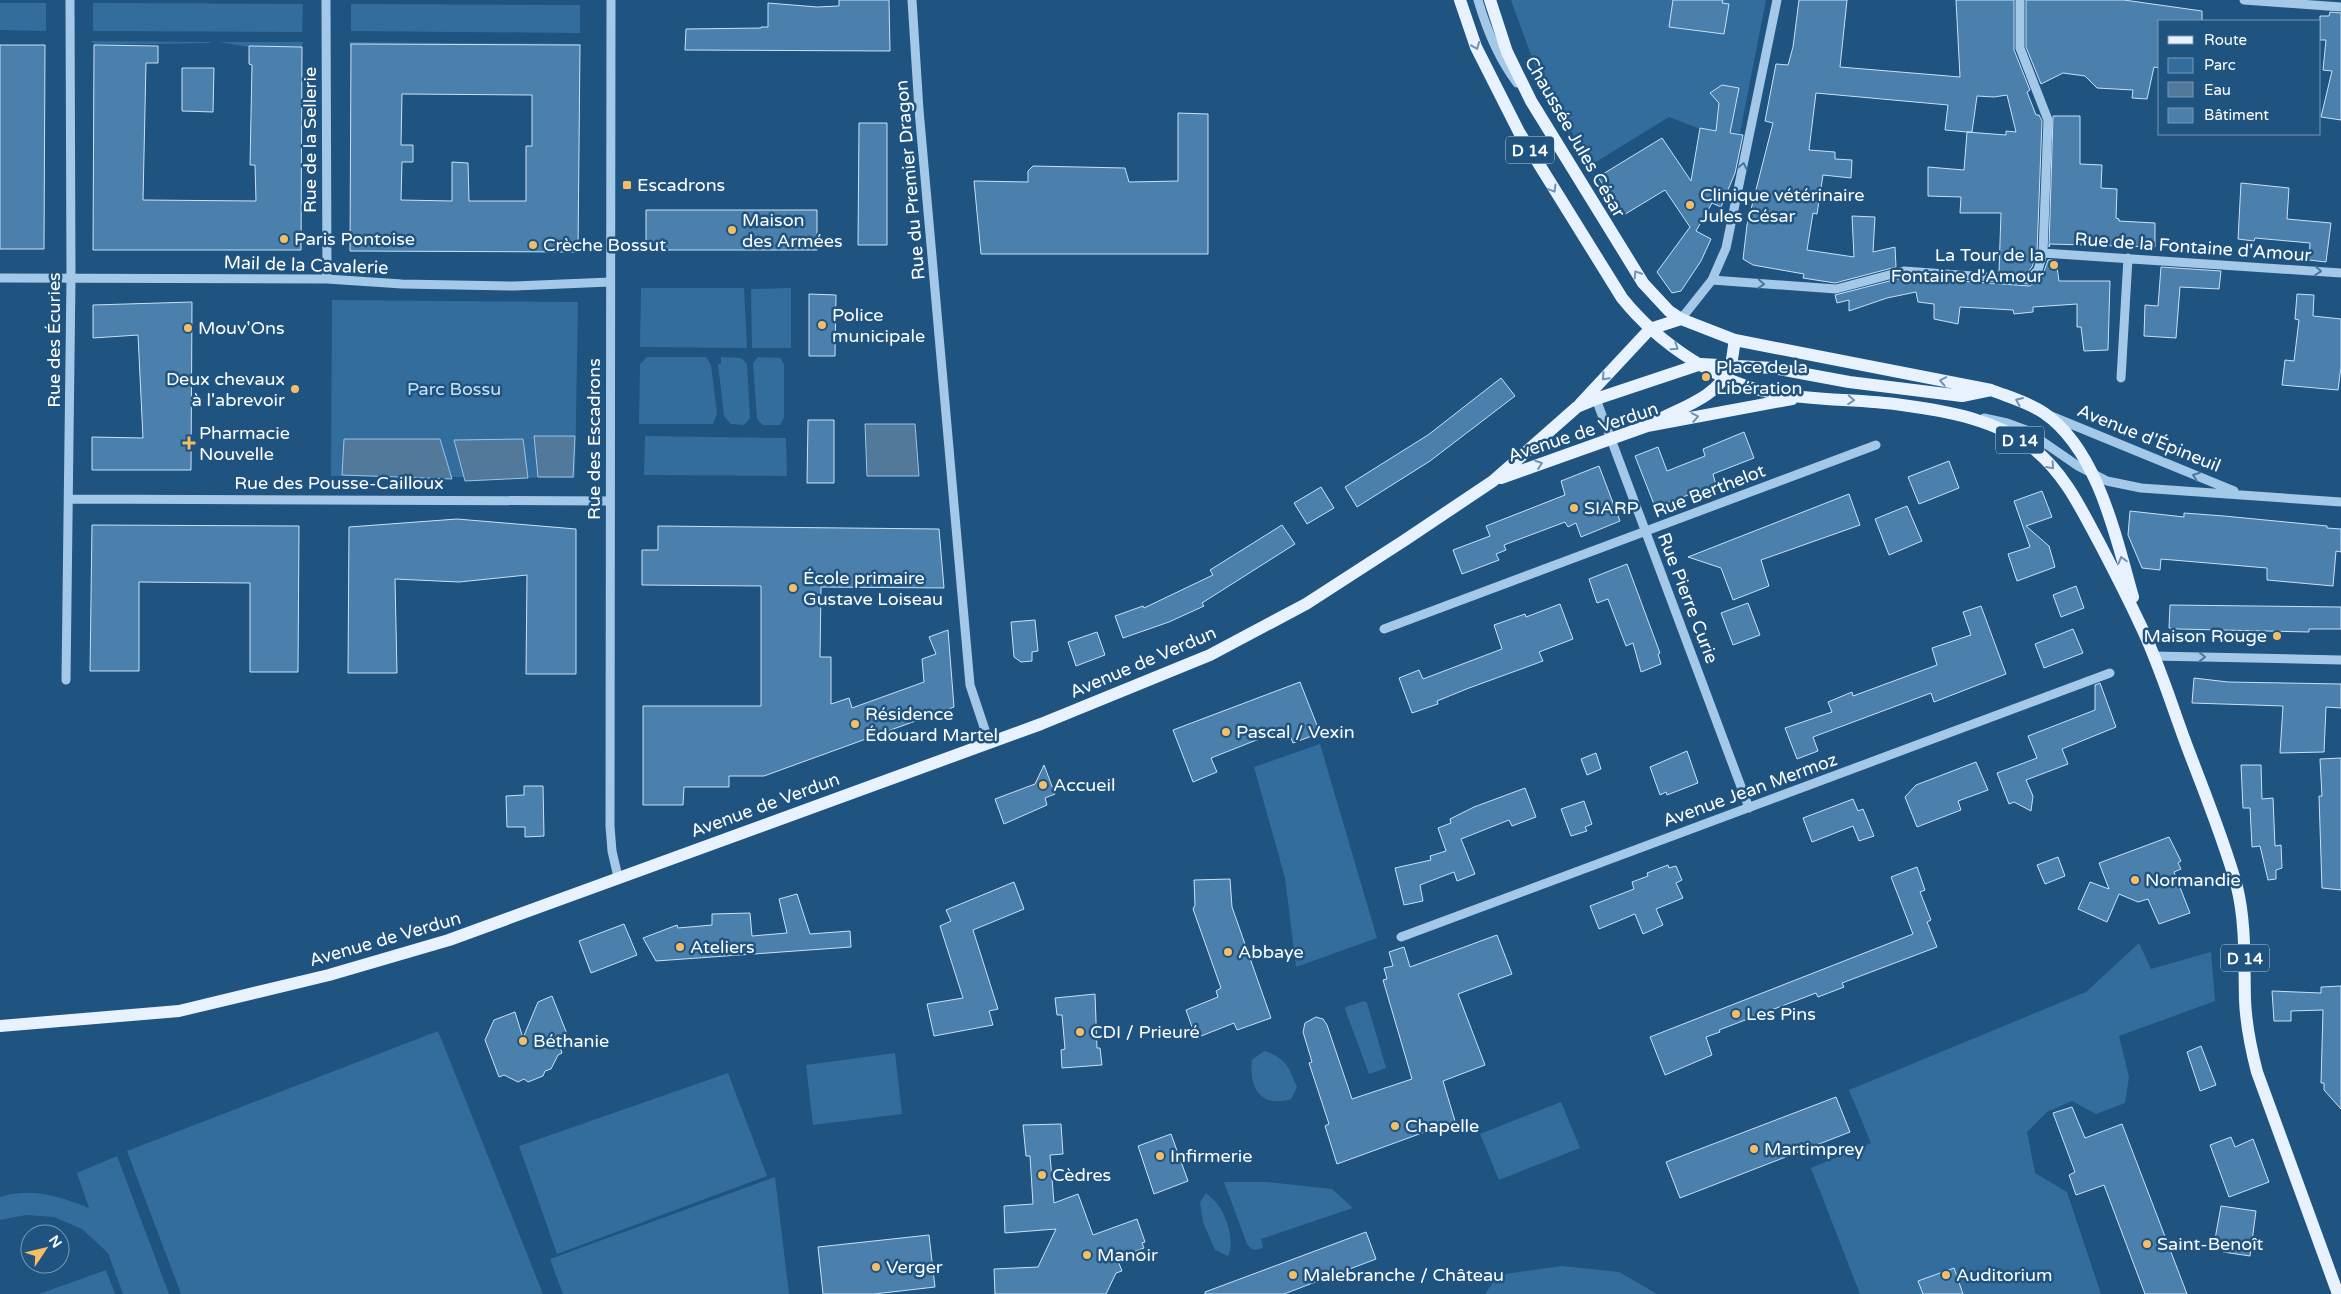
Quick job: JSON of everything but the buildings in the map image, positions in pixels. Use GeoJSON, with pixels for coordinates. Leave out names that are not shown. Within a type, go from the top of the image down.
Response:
{"type":"FeatureCollection","features":[{"type":"Feature","properties":{"kind":"main road","name":"D 14"},"geometry":{"type":"LineString","coordinates":[[1460,0],[1476,47],[1519,132],[1617,291],[1634,314],[1650,329],[1701,364]]}},
{"type":"Feature","properties":{"kind":"main road","name":"Chaussée Jules César"},"geometry":{"type":"LineString","coordinates":[[1490,0],[1506,52],[1531,101],[1611,234],[1643,283],[1669,311],[1681,319]]}},
{"type":"Feature","properties":{"kind":"main road","name":"D 14"},"geometry":{"type":"LineString","coordinates":[[1681,319],[1734,340],[1991,390],[2019,400],[2044,413],[2061,428],[2073,443],[2092,474],[2113,526],[2140,624]]}},
{"type":"Feature","properties":{"kind":"main road"},"geometry":{"type":"LineString","coordinates":[[1577,407],[1650,329],[1681,319]]}},
{"type":"Feature","properties":{"kind":"main road"},"geometry":{"type":"LineString","coordinates":[[1647,426],[1709,393],[1728,371],[1734,340]]}},
{"type":"Feature","properties":{"kind":"main road","name":"Avenue de Verdun"},"geometry":{"type":"LineString","coordinates":[[0,1026],[179,1011],[329,975],[450,940],[618,876],[1041,724],[1210,655],[1306,604],[1494,481],[1577,407],[1701,364]]}},
{"type":"Feature","properties":{"kind":"main road"},"geometry":{"type":"LineString","coordinates":[[1701,364],[1728,371],[1772,368],[1848,382],[1962,396],[1991,390]]}},
{"type":"Feature","properties":{"kind":"main road","name":"D 14"},"geometry":{"type":"LineString","coordinates":[[1728,371],[1762,390],[1803,397],[1900,404],[1960,415],[1997,428],[2018,439],[2050,464],[2074,494],[2140,624],[2213,816],[2237,888],[2244,935],[2245,1004],[2250,1045],[2257,1072],[2336,1276],[2338,1294]]}},
{"type":"Feature","properties":{"kind":"main road","name":"Avenue de Verdun"},"geometry":{"type":"LineString","coordinates":[[1494,481],[1647,426],[1803,397]]}},
{"type":"Feature","properties":{"kind":"street","name":"Rue des Écuries"},"geometry":{"type":"LineString","coordinates":[[66,680],[71,278],[70,0]]}},
{"type":"Feature","properties":{"kind":"street","name":"Rue de la Sellerie"},"geometry":{"type":"LineString","coordinates":[[326,0],[327,279]]}},
{"type":"Feature","properties":{"kind":"street","name":"Rue des Escadrons"},"geometry":{"type":"LineString","coordinates":[[611,0],[610,826],[612,851],[618,876]]}},
{"type":"Feature","properties":{"kind":"street","name":"Rue du Premier Dragon"},"geometry":{"type":"LineString","coordinates":[[912,0],[919,110],[970,684],[989,742]]}},
{"type":"Feature","properties":{"kind":"street"},"geometry":{"type":"LineString","coordinates":[[1478,0],[1486,28],[1503,64],[1531,101]]}},
{"type":"Feature","properties":{"kind":"street"},"geometry":{"type":"LineString","coordinates":[[1681,319],[1712,280],[1726,248],[1777,0]]}},
{"type":"Feature","properties":{"kind":"street"},"geometry":{"type":"LineString","coordinates":[[1712,280],[1836,289],[1904,271],[2028,280],[2038,270],[2043,253],[2048,120],[2020,48],[2020,0]]}},
{"type":"Feature","properties":{"kind":"street"},"geometry":{"type":"LineString","coordinates":[[2244,0],[2341,7]]}},
{"type":"Feature","properties":{"kind":"street","name":"Rue de la Fontaine d'Amour"},"geometry":{"type":"LineString","coordinates":[[2043,253],[2341,273]]}},
{"type":"Feature","properties":{"kind":"street"},"geometry":{"type":"LineString","coordinates":[[2121,378],[2128,258]]}},
{"type":"Feature","properties":{"kind":"street","name":"Mail de la Cavalerie"},"geometry":{"type":"LineString","coordinates":[[0,278],[327,279],[402,284],[515,286],[610,282]]}},
{"type":"Feature","properties":{"kind":"street","name":"Rue Pierre Curie"},"geometry":{"type":"LineString","coordinates":[[1596,399],[1749,808]]}},
{"type":"Feature","properties":{"kind":"street","name":"Avenue d'Épineuil"},"geometry":{"type":"LineString","coordinates":[[2044,413],[2241,494]]}},
{"type":"Feature","properties":{"kind":"street","name":"Avenue d'Épineuil"},"geometry":{"type":"LineString","coordinates":[[1960,415],[2007,423],[2026,430],[2092,474],[2107,481],[2141,488],[2341,502]]}},
{"type":"Feature","properties":{"kind":"street","name":"Rue Berthelot"},"geometry":{"type":"LineString","coordinates":[[1384,629],[1876,445]]}},
{"type":"Feature","properties":{"kind":"street","name":"Rue des Pousse-Cailloux"},"geometry":{"type":"LineString","coordinates":[[69,499],[610,501]]}},
{"type":"Feature","properties":{"kind":"street"},"geometry":{"type":"LineString","coordinates":[[2153,656],[2341,660]]}},
{"type":"Feature","properties":{"kind":"street","name":"Avenue Jean Mermoz"},"geometry":{"type":"LineString","coordinates":[[1401,937],[2110,673]]}},
{"type":"Feature","properties":{"kind":"green space"},"geometry":{"type":"Polygon","coordinates":[[[1511,0],[1766,0],[1740,133],[1700,129],[1669,117],[1591,165],[1539,77],[1511,0]]]}},
{"type":"Feature","properties":{"kind":"green space"},"geometry":{"type":"Polygon","coordinates":[[[0,3],[46,3],[46,31],[0,30],[0,3]]]}},
{"type":"Feature","properties":{"kind":"green space"},"geometry":{"type":"Polygon","coordinates":[[[93,3],[303,4],[302,32],[93,31],[93,3]]]}},
{"type":"Feature","properties":{"kind":"green space"},"geometry":{"type":"Polygon","coordinates":[[[351,4],[580,5],[580,33],[351,31],[351,4]]]}},
{"type":"Feature","properties":{"kind":"green space"},"geometry":{"type":"Polygon","coordinates":[[[91,41],[210,42],[211,43],[95,45],[91,41]]]}},
{"type":"Feature","properties":{"kind":"green space"},"geometry":{"type":"Polygon","coordinates":[[[219,42],[303,42],[302,47],[249,47],[219,42]]]}},
{"type":"Feature","properties":{"kind":"green space"},"geometry":{"type":"Polygon","coordinates":[[[349,42],[582,45],[351,44],[351,53],[349,42]]]}},
{"type":"Feature","properties":{"kind":"green space"},"geometry":{"type":"Polygon","coordinates":[[[641,288],[744,288],[747,348],[640,347],[641,288]]]}},
{"type":"Feature","properties":{"kind":"green space"},"geometry":{"type":"Polygon","coordinates":[[[791,288],[791,348],[752,348],[751,289],[791,288]]]}},
{"type":"Feature","properties":{"kind":"green space","name":"Parc Bossu"},"geometry":{"type":"Polygon","coordinates":[[[332,300],[578,302],[575,478],[331,476],[332,300]]]}},
{"type":"Feature","properties":{"kind":"green space"},"geometry":{"type":"Polygon","coordinates":[[[647,357],[706,357],[711,365],[717,414],[713,424],[639,424],[640,364],[647,357]]]}},
{"type":"Feature","properties":{"kind":"green space"},"geometry":{"type":"Polygon","coordinates":[[[721,357],[741,358],[747,364],[750,418],[744,425],[731,424],[724,416],[718,364],[721,364],[721,357]]]}},
{"type":"Feature","properties":{"kind":"green space"},"geometry":{"type":"Polygon","coordinates":[[[758,357],[780,358],[784,364],[784,418],[780,425],[763,425],[757,419],[753,363],[758,357]]]}},
{"type":"Feature","properties":{"kind":"green space"},"geometry":{"type":"Polygon","coordinates":[[[645,436],[786,438],[787,476],[644,475],[645,436]]]}},
{"type":"Feature","properties":{"kind":"green space"},"geometry":{"type":"Polygon","coordinates":[[[1320,744],[1377,938],[1296,967],[1285,878],[1254,767],[1320,744]]]}},
{"type":"Feature","properties":{"kind":"green space"},"geometry":{"type":"Polygon","coordinates":[[[2139,943],[2151,969],[2211,952],[2215,1001],[2119,1036],[2129,1077],[2125,1103],[2096,1114],[2072,1101],[2047,1112],[2027,1132],[2035,1173],[2067,1192],[2101,1294],[1860,1294],[1811,1168],[1871,1143],[1849,1090],[2086,992],[2139,943]]]}},
{"type":"Feature","properties":{"kind":"green space"},"geometry":{"type":"Polygon","coordinates":[[[1364,1001],[1367,1003],[1386,1068],[1369,1074],[1345,1009],[1364,1001]]]}},
{"type":"Feature","properties":{"kind":"green space"},"geometry":{"type":"Polygon","coordinates":[[[438,1031],[543,1294],[181,1294],[127,1151],[438,1031]]]}},
{"type":"Feature","properties":{"kind":"green space"},"geometry":{"type":"Polygon","coordinates":[[[1264,1051],[1277,1056],[1289,1068],[1297,1087],[1291,1099],[1271,1101],[1264,1098],[1255,1087],[1252,1079],[1252,1060],[1264,1051]]]}},
{"type":"Feature","properties":{"kind":"green space"},"geometry":{"type":"Polygon","coordinates":[[[895,1053],[902,1114],[813,1125],[806,1065],[895,1053]]]}},
{"type":"Feature","properties":{"kind":"green space"},"geometry":{"type":"Polygon","coordinates":[[[728,1073],[767,1176],[557,1254],[519,1146],[728,1073]]]}},
{"type":"Feature","properties":{"kind":"green space"},"geometry":{"type":"Polygon","coordinates":[[[1561,1102],[1580,1148],[1499,1180],[1480,1134],[1561,1102]]]}},
{"type":"Feature","properties":{"kind":"green space"},"geometry":{"type":"Polygon","coordinates":[[[117,1156],[169,1294],[123,1294],[108,1253],[82,1229],[54,1217],[26,1215],[0,1220],[0,1197],[12,1194],[45,1194],[89,1208],[77,1173],[117,1156]]]}},
{"type":"Feature","properties":{"kind":"green space"},"geometry":{"type":"Polygon","coordinates":[[[775,1177],[789,1294],[563,1294],[550,1259],[775,1177]]]}},
{"type":"Feature","properties":{"kind":"green space"},"geometry":{"type":"Polygon","coordinates":[[[1224,1182],[1268,1182],[1332,1189],[1353,1208],[1261,1239],[1263,1247],[1254,1250],[1247,1244],[1224,1182]]]}},
{"type":"Feature","properties":{"kind":"green space"},"geometry":{"type":"Polygon","coordinates":[[[1206,1193],[1217,1203],[1227,1223],[1231,1244],[1228,1256],[1215,1250],[1203,1222],[1200,1202],[1206,1193]]]}},
{"type":"Feature","properties":{"kind":"green space"},"geometry":{"type":"Polygon","coordinates":[[[1562,1266],[1619,1272],[1657,1294],[1485,1294],[1498,1275],[1562,1266]]]}},
{"type":"Feature","properties":{"kind":"green space"},"geometry":{"type":"Polygon","coordinates":[[[106,1270],[115,1294],[39,1294],[106,1270]]]}},
{"type":"Feature","properties":{"kind":"water"},"geometry":{"type":"Polygon","coordinates":[[[865,424],[915,424],[919,476],[867,476],[865,424]]]}},
{"type":"Feature","properties":{"kind":"water"},"geometry":{"type":"Polygon","coordinates":[[[534,436],[575,436],[573,477],[538,477],[534,436]]]}},
{"type":"Feature","properties":{"kind":"water"},"geometry":{"type":"Polygon","coordinates":[[[344,439],[440,439],[452,479],[342,475],[344,439]]]}},
{"type":"Feature","properties":{"kind":"water"},"geometry":{"type":"Polygon","coordinates":[[[523,439],[528,478],[465,481],[454,440],[523,439]]]}},
{"type":"Feature","properties":{"kind":"place","name":"Escadrons"},"geometry":{"type":"Point","coordinates":[627,185]}},
{"type":"Feature","properties":{"kind":"place","name":"Clinique vétérinaire Jules César"},"geometry":{"type":"Point","coordinates":[1690,205]}},
{"type":"Feature","properties":{"kind":"place","name":"Maison des Armées"},"geometry":{"type":"Point","coordinates":[732,230]}},
{"type":"Feature","properties":{"kind":"place","name":"Paris Pontoise"},"geometry":{"type":"Point","coordinates":[284,239]}},
{"type":"Feature","properties":{"kind":"place","name":"Crèche Bossut"},"geometry":{"type":"Point","coordinates":[533,245]}},
{"type":"Feature","properties":{"kind":"place","name":"La Tour de la Fontaine d'Amour"},"geometry":{"type":"Point","coordinates":[2054,265]}},
{"type":"Feature","properties":{"kind":"place","name":"Police municipale"},"geometry":{"type":"Point","coordinates":[822,325]}},
{"type":"Feature","properties":{"kind":"place","name":"Mouv'Ons"},"geometry":{"type":"Point","coordinates":[188,328]}},
{"type":"Feature","properties":{"kind":"place","name":"Place de la Libération"},"geometry":{"type":"Point","coordinates":[1706,377]}},
{"type":"Feature","properties":{"kind":"place","name":"Deux chevaux à l'abrevoir"},"geometry":{"type":"Point","coordinates":[295,389]}},
{"type":"Feature","properties":{"kind":"place","name":"Pharmacie Nouvelle"},"geometry":{"type":"Point","coordinates":[189,443]}},
{"type":"Feature","properties":{"kind":"place","name":"SIARP"},"geometry":{"type":"Point","coordinates":[1574,508]}},
{"type":"Feature","properties":{"kind":"place","name":"École primaire Gustave Loiseau"},"geometry":{"type":"Point","coordinates":[793,588]}},
{"type":"Feature","properties":{"kind":"place","name":"Maison Rouge"},"geometry":{"type":"Point","coordinates":[2277,636]}},
{"type":"Feature","properties":{"kind":"place","name":"Résidence Édouard Martel"},"geometry":{"type":"Point","coordinates":[855,724]}},
{"type":"Feature","properties":{"kind":"place","name":"Pascal / Vexin"},"geometry":{"type":"Point","coordinates":[1226,732]}},
{"type":"Feature","properties":{"kind":"place","name":"Accueil"},"geometry":{"type":"Point","coordinates":[1043,785]}},
{"type":"Feature","properties":{"kind":"place","name":"Normandie"},"geometry":{"type":"Point","coordinates":[2135,880]}},
{"type":"Feature","properties":{"kind":"place","name":"Ateliers"},"geometry":{"type":"Point","coordinates":[680,947]}},
{"type":"Feature","properties":{"kind":"place","name":"Abbaye"},"geometry":{"type":"Point","coordinates":[1228,952]}},
{"type":"Feature","properties":{"kind":"place","name":"Les Pins"},"geometry":{"type":"Point","coordinates":[1736,1014]}},
{"type":"Feature","properties":{"kind":"place","name":"CDI / Prieuré"},"geometry":{"type":"Point","coordinates":[1080,1032]}},
{"type":"Feature","properties":{"kind":"place","name":"Béthanie"},"geometry":{"type":"Point","coordinates":[523,1041]}},
{"type":"Feature","properties":{"kind":"place","name":"Chapelle"},"geometry":{"type":"Point","coordinates":[1395,1126]}},
{"type":"Feature","properties":{"kind":"place","name":"Martimprey"},"geometry":{"type":"Point","coordinates":[1754,1149]}},
{"type":"Feature","properties":{"kind":"place","name":"Infirmerie"},"geometry":{"type":"Point","coordinates":[1160,1156]}},
{"type":"Feature","properties":{"kind":"place","name":"Cèdres"},"geometry":{"type":"Point","coordinates":[1042,1175]}},
{"type":"Feature","properties":{"kind":"place","name":"Saint-Benoît"},"geometry":{"type":"Point","coordinates":[2147,1244]}},
{"type":"Feature","properties":{"kind":"place","name":"Manoir"},"geometry":{"type":"Point","coordinates":[1087,1255]}},
{"type":"Feature","properties":{"kind":"place","name":"Verger"},"geometry":{"type":"Point","coordinates":[876,1267]}},
{"type":"Feature","properties":{"kind":"place","name":"Malebranche / Château"},"geometry":{"type":"Point","coordinates":[1293,1275]}},
{"type":"Feature","properties":{"kind":"place","name":"Auditorium"},"geometry":{"type":"Point","coordinates":[1946,1275]}}]}
